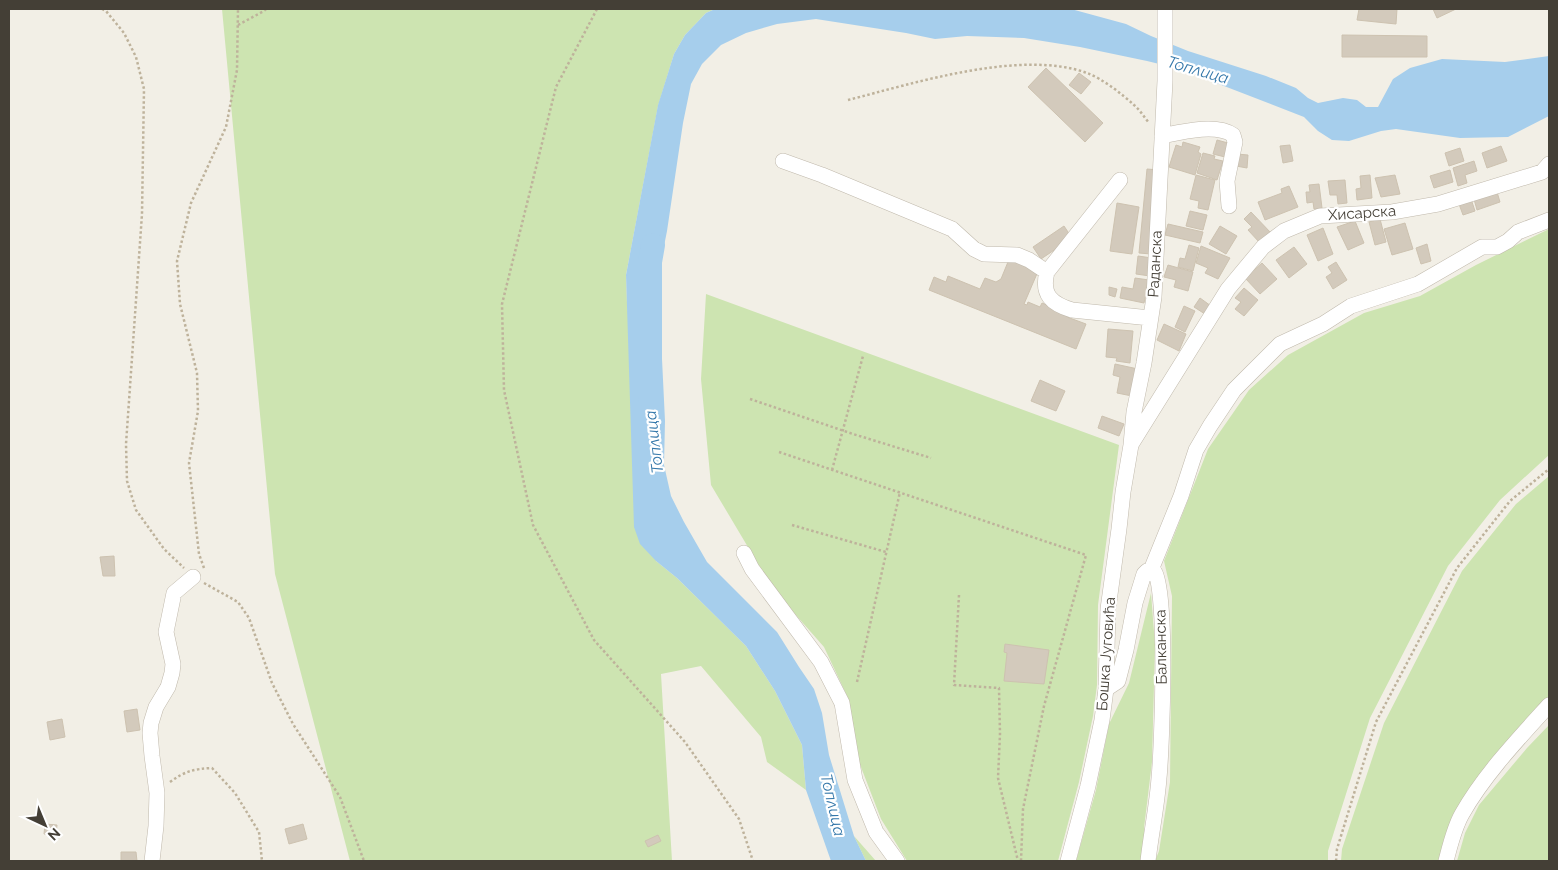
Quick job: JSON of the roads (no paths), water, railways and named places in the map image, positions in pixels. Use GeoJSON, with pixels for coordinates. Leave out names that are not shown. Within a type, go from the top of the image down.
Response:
{"type":"FeatureCollection","features":[{"type":"Feature","properties":{"kind":"street","name":"Раданска"},"geometry":{"type":"LineString","coordinates":[[1131,445],[1134,412],[1154,297],[1165,81],[1165,16]]}},
{"type":"Feature","properties":{"kind":"street"},"geometry":{"type":"LineString","coordinates":[[1162,134],[1218,130],[1233,135],[1235,142],[1227,182],[1229,206]]}},
{"type":"Feature","properties":{"kind":"street"},"geometry":{"type":"LineString","coordinates":[[783,161],[822,175],[952,229],[974,249],[984,254],[1017,255],[1047,272]]}},
{"type":"Feature","properties":{"kind":"street","name":"Хисарска"},"geometry":{"type":"LineString","coordinates":[[1131,445],[1228,289],[1263,246],[1284,231],[1320,216],[1392,212],[1438,204],[1542,172],[1549,164]]}},
{"type":"Feature","properties":{"kind":"street"},"geometry":{"type":"LineString","coordinates":[[1120,180],[1047,272],[1045,284],[1047,294],[1052,301],[1064,308],[1080,312],[1150,318]]}},
{"type":"Feature","properties":{"kind":"street"},"geometry":{"type":"LineString","coordinates":[[1151,570],[1181,496],[1196,450],[1234,390],[1280,344],[1323,324],[1351,306],[1418,284],[1482,247],[1497,246],[1508,241],[1518,232],[1549,220]]}},
{"type":"Feature","properties":{"kind":"street","name":"Бошка Југовића"},"geometry":{"type":"LineString","coordinates":[[1068,861],[1088,786],[1102,720],[1106,689],[1108,609],[1122,492],[1131,445]]}},
{"type":"Feature","properties":{"kind":"street"},"geometry":{"type":"LineString","coordinates":[[744,553],[752,568],[821,662],[842,703],[855,780],[876,832],[897,861]]}},
{"type":"Feature","properties":{"kind":"street","name":"Балканска"},"geometry":{"type":"LineString","coordinates":[[1106,689],[1118,681],[1135,603],[1144,574],[1151,570],[1156,573],[1160,590],[1162,696],[1159,780],[1148,861]]}},
{"type":"Feature","properties":{"kind":"street"},"geometry":{"type":"LineString","coordinates":[[152,861],[157,793],[150,733],[156,707],[168,688],[172,673],[173,664],[166,632],[174,593],[202,575]]}},
{"type":"Feature","properties":{"kind":"street"},"geometry":{"type":"LineString","coordinates":[[1446,861],[1462,814],[1487,777],[1549,705]]}},
{"type":"Feature","properties":{"kind":"water"},"geometry":{"type":"Polygon","coordinates":[[[715,9],[1071,9],[1126,24],[1188,51],[1266,76],[1296,88],[1308,98],[1318,103],[1343,98],[1357,100],[1366,107],[1378,107],[1393,79],[1410,68],[1442,59],[1505,62],[1549,56],[1549,116],[1508,137],[1460,138],[1396,129],[1381,131],[1349,141],[1332,140],[1318,131],[1304,117],[1180,69],[1080,47],[1024,38],[967,36],[935,39],[816,19],[777,24],[746,33],[721,45],[702,64],[691,84],[658,276],[665,421],[664,465],[671,496],[707,562],[777,632],[814,689],[822,713],[829,755],[854,836],[866,861],[831,861],[806,790],[802,745],[775,691],[746,646],[640,544],[634,527],[626,275],[658,105],[674,54],[685,35],[706,13],[715,9]],[[651,277],[646,278],[642,323],[647,355],[655,374],[657,357],[651,277]]]}},
{"type":"Feature","properties":{"kind":"waterway","name":"Топлица"},"geometry":{"type":"LineString","coordinates":[[650,397],[650,262],[653,245]]}}]}
